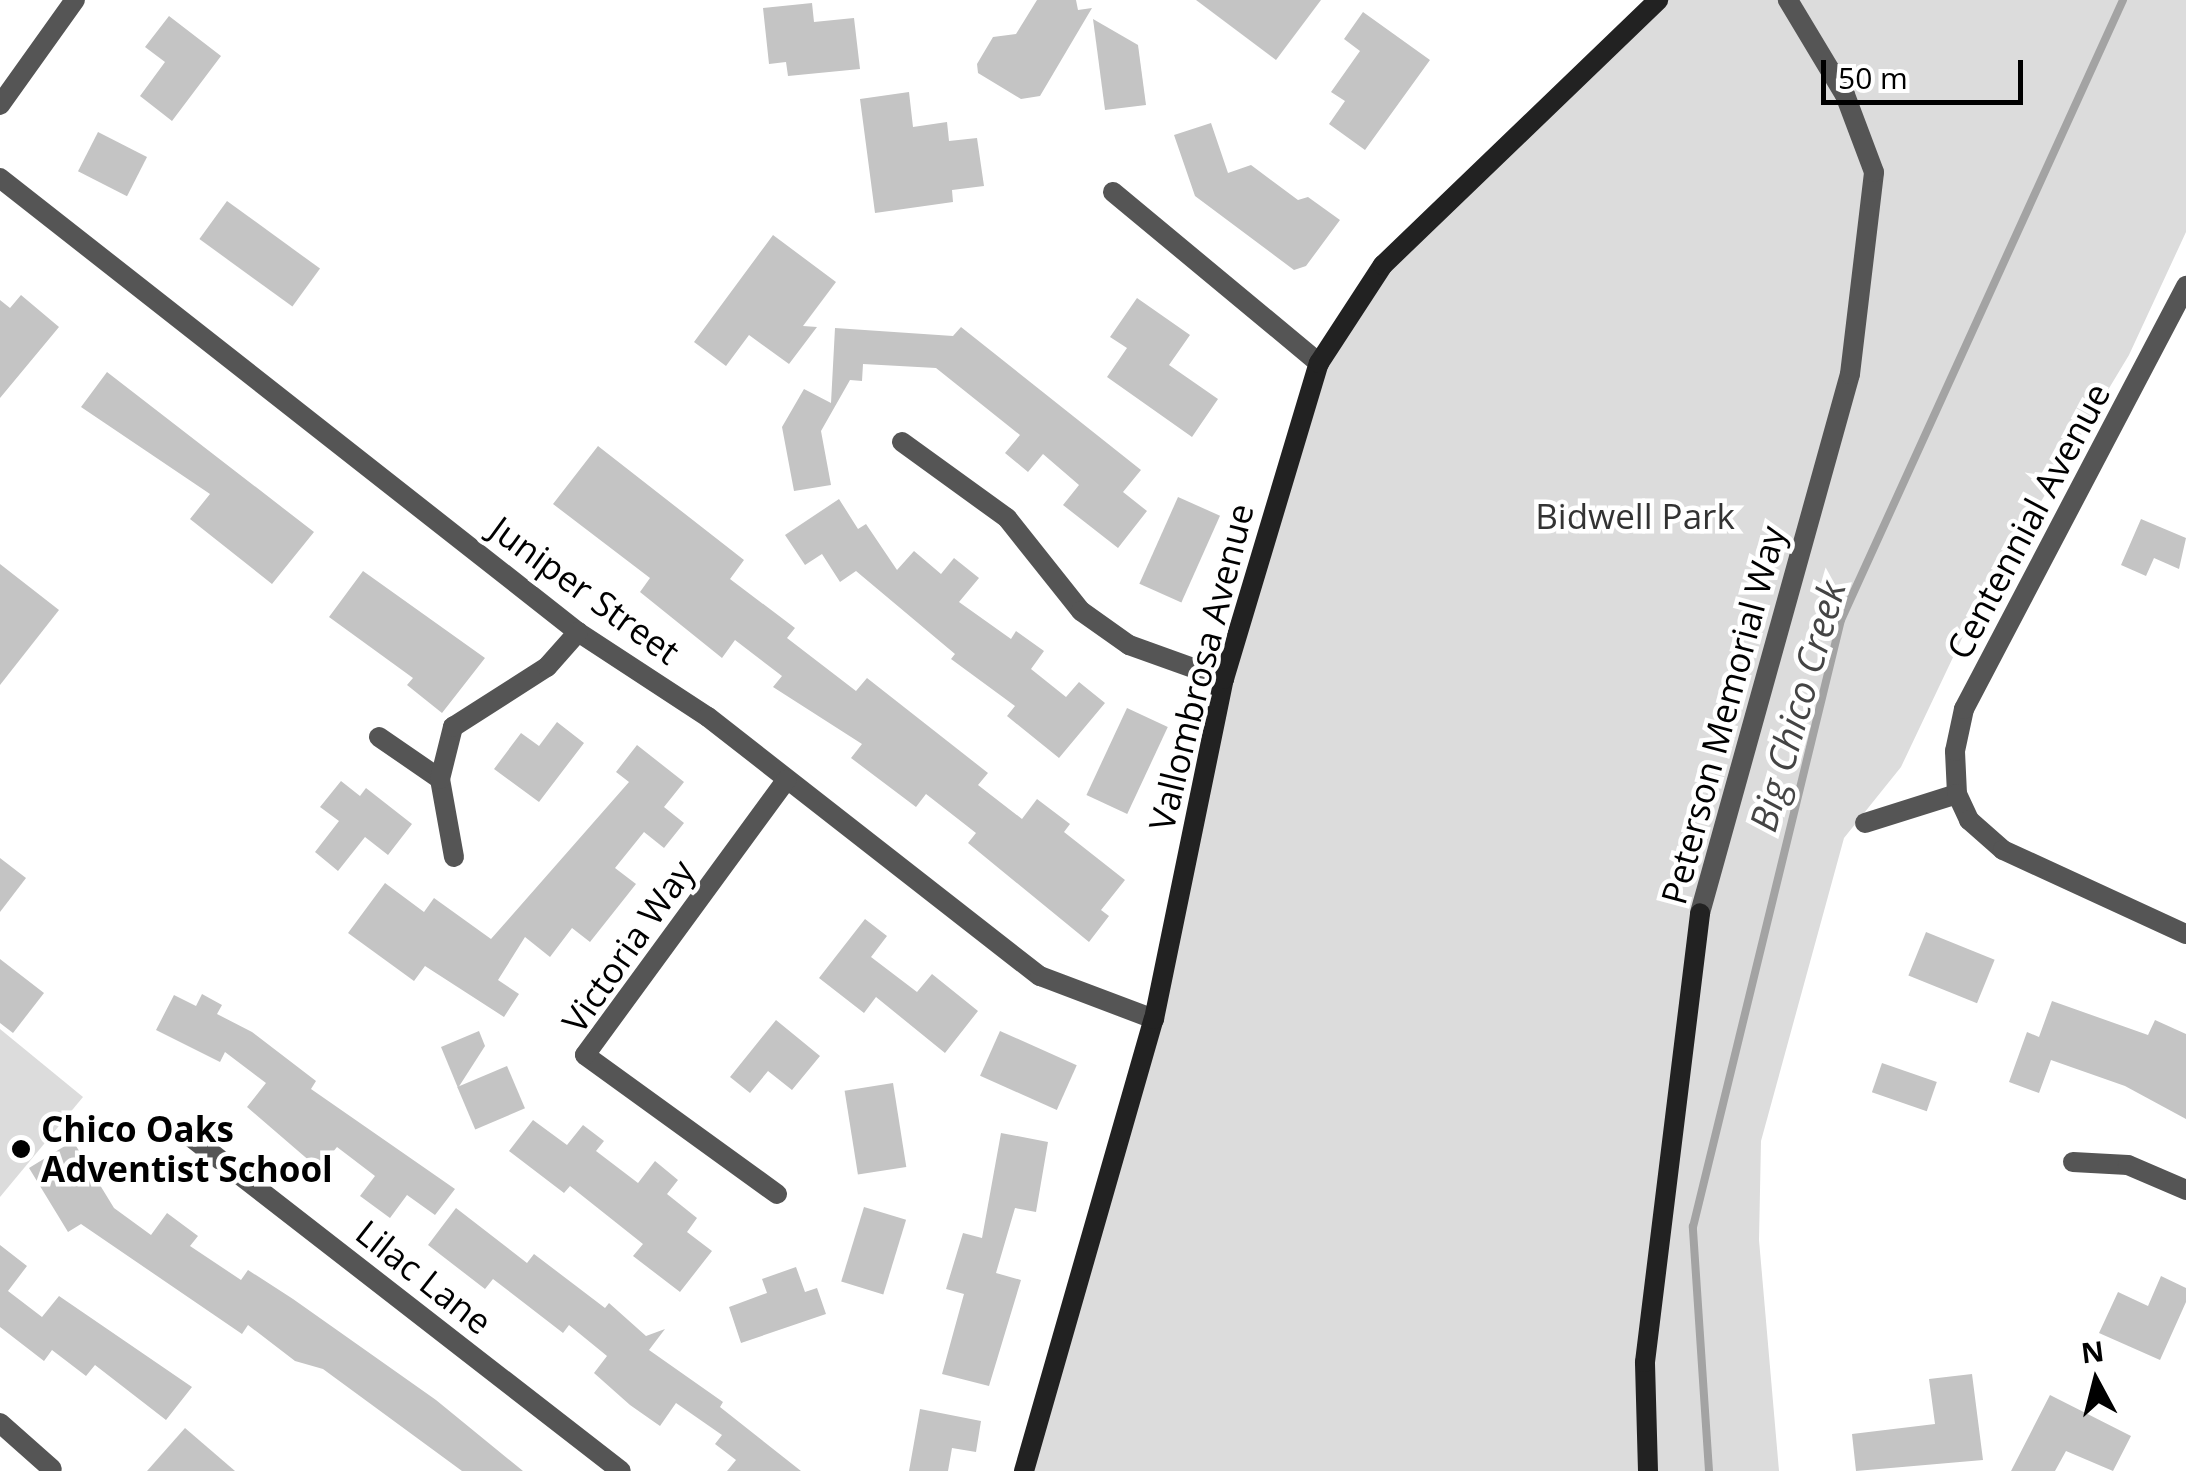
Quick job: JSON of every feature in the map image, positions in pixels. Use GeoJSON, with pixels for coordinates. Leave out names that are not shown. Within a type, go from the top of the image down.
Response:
{"type":"FeatureCollection","features":[{"type":"Feature","properties":{"kind":"street"},"geometry":{"type":"LineString","coordinates":[[0,104],[75,0]]}},
{"type":"Feature","properties":{"kind":"street","name":"Vallombrosa Avenue"},"geometry":{"type":"LineString","coordinates":[[1024,1471],[1154,1018],[1224,679],[1319,363],[1383,265],[1658,0]]}},
{"type":"Feature","properties":{"kind":"street","name":"Peterson Memorial Way"},"geometry":{"type":"LineString","coordinates":[[1648,1471],[1645,1362],[1700,913],[1850,374],[1874,172],[1845,95],[1788,0]]}},
{"type":"Feature","properties":{"kind":"street","name":"Juniper Street"},"geometry":{"type":"LineString","coordinates":[[0,178],[578,632],[708,717],[1040,976],[1154,1018]]}},
{"type":"Feature","properties":{"kind":"street"},"geometry":{"type":"LineString","coordinates":[[1113,192],[1319,363]]}},
{"type":"Feature","properties":{"kind":"street","name":"Centennial Avenue"},"geometry":{"type":"LineString","coordinates":[[1956,794],[1955,751],[1964,709],[2186,286]]}},
{"type":"Feature","properties":{"kind":"street"},"geometry":{"type":"LineString","coordinates":[[902,442],[1007,518],[1082,611],[1129,645],[1224,679]]}},
{"type":"Feature","properties":{"kind":"street"},"geometry":{"type":"LineString","coordinates":[[454,856],[440,779],[453,727],[547,667],[578,632]]}},
{"type":"Feature","properties":{"kind":"street"},"geometry":{"type":"LineString","coordinates":[[379,737],[440,779]]}},
{"type":"Feature","properties":{"kind":"street","name":"Victoria Way"},"geometry":{"type":"LineString","coordinates":[[778,1194],[585,1055],[786,780]]}},
{"type":"Feature","properties":{"kind":"street"},"geometry":{"type":"LineString","coordinates":[[1864,822],[1956,794],[1969,820],[2003,850],[2186,934]]}},
{"type":"Feature","properties":{"kind":"street","name":"Lilac Lane"},"geometry":{"type":"LineString","coordinates":[[187,1134],[621,1471]]}},
{"type":"Feature","properties":{"kind":"street"},"geometry":{"type":"LineString","coordinates":[[2073,1162],[2128,1166],[2186,1190]]}},
{"type":"Feature","properties":{"kind":"street"},"geometry":{"type":"LineString","coordinates":[[0,1423],[52,1469]]}},
{"type":"Feature","properties":{"kind":"green space","name":"Bidwell Park"},"geometry":{"type":"Polygon","coordinates":[[[1658,0],[2186,0],[2186,232],[2129,355],[1974,613],[1901,767],[1844,838],[1761,1141],[1759,1240],[1779,1471],[1024,1471],[1154,1019],[1224,679],[1319,363],[1383,265],[1658,0]]]}},
{"type":"Feature","properties":{"kind":"green space","name":"Chico Oaks Adventist School"},"geometry":{"type":"Polygon","coordinates":[[[0,1029],[83,1097],[0,1197],[0,1029]]]}},
{"type":"Feature","properties":{"kind":"building"},"geometry":{"type":"Polygon","coordinates":[[[1037,0],[1076,0],[1078,10],[1092,8],[1040,96],[1021,99],[978,73],[977,64],[993,37],[1016,34],[1037,0]]]}},
{"type":"Feature","properties":{"kind":"building"},"geometry":{"type":"Polygon","coordinates":[[[1196,0],[1321,0],[1276,60],[1196,0]]]}},
{"type":"Feature","properties":{"kind":"building"},"geometry":{"type":"Polygon","coordinates":[[[812,3],[814,22],[854,18],[860,69],[788,76],[786,62],[769,64],[763,8],[812,3]]]}},
{"type":"Feature","properties":{"kind":"building"},"geometry":{"type":"Polygon","coordinates":[[[1363,12],[1430,60],[1365,150],[1329,124],[1345,101],[1331,92],[1360,51],[1344,39],[1363,12]]]}},
{"type":"Feature","properties":{"kind":"building"},"geometry":{"type":"Polygon","coordinates":[[[169,16],[221,56],[172,121],[140,96],[165,62],[145,47],[169,16]]]}},
{"type":"Feature","properties":{"kind":"building"},"geometry":{"type":"Polygon","coordinates":[[[1093,19],[1138,45],[1146,105],[1105,110],[1093,19]]]}},
{"type":"Feature","properties":{"kind":"building"},"geometry":{"type":"Polygon","coordinates":[[[909,92],[913,127],[947,122],[949,141],[977,138],[984,186],[952,190],[953,202],[875,213],[860,99],[909,92]]]}},
{"type":"Feature","properties":{"kind":"building"},"geometry":{"type":"Polygon","coordinates":[[[1211,123],[1228,173],[1251,165],[1298,200],[1308,197],[1340,220],[1306,266],[1294,270],[1195,196],[1174,135],[1211,123]]]}},
{"type":"Feature","properties":{"kind":"building"},"geometry":{"type":"Polygon","coordinates":[[[98,132],[147,157],[127,196],[78,171],[98,132]]]}},
{"type":"Feature","properties":{"kind":"building"},"geometry":{"type":"Polygon","coordinates":[[[227,201],[320,269],[292,307],[199,239],[227,201]]]}},
{"type":"Feature","properties":{"kind":"building"},"geometry":{"type":"Polygon","coordinates":[[[773,235],[836,282],[803,326],[817,327],[789,364],[749,335],[726,366],[694,342],[773,235]]]}},
{"type":"Feature","properties":{"kind":"building"},"geometry":{"type":"Polygon","coordinates":[[[21,295],[59,327],[0,398],[0,300],[10,308],[21,295]]]}},
{"type":"Feature","properties":{"kind":"building"},"geometry":{"type":"Polygon","coordinates":[[[1137,298],[1190,335],[1169,365],[1218,399],[1192,437],[1107,377],[1127,348],[1110,337],[1137,298]]]}},
{"type":"Feature","properties":{"kind":"building"},"geometry":{"type":"Polygon","coordinates":[[[961,327],[1141,470],[1123,492],[1147,511],[1118,548],[1063,505],[1079,485],[1043,454],[1028,472],[1005,453],[1020,435],[936,368],[863,364],[862,381],[850,380],[821,431],[831,485],[794,491],[782,427],[804,389],[831,403],[835,328],[953,336],[961,327]]]}},
{"type":"Feature","properties":{"kind":"building"},"geometry":{"type":"Polygon","coordinates":[[[107,372],[314,532],[272,584],[190,519],[210,494],[81,407],[107,372]]]}},
{"type":"Feature","properties":{"kind":"building"},"geometry":{"type":"Polygon","coordinates":[[[598,446],[744,560],[730,579],[795,628],[787,638],[856,691],[867,678],[988,773],[978,785],[1022,819],[1037,799],[1070,824],[1064,832],[1125,880],[1101,910],[1109,916],[1089,942],[968,843],[976,833],[926,794],[916,807],[851,758],[862,744],[773,687],[782,676],[735,640],[722,658],[640,592],[650,578],[553,504],[598,446]]]}},
{"type":"Feature","properties":{"kind":"building"},"geometry":{"type":"Polygon","coordinates":[[[1178,497],[1220,516],[1181,602],[1139,584],[1178,497]]]}},
{"type":"Feature","properties":{"kind":"building"},"geometry":{"type":"Polygon","coordinates":[[[839,499],[858,529],[866,524],[897,570],[914,551],[941,574],[954,558],[979,578],[959,602],[1011,639],[1016,631],[1044,651],[1031,669],[1066,697],[1079,682],[1105,703],[1059,758],[1007,716],[1015,706],[951,659],[955,654],[856,571],[840,582],[822,554],[805,565],[785,535],[839,499]]]}},
{"type":"Feature","properties":{"kind":"building"},"geometry":{"type":"Polygon","coordinates":[[[2141,519],[2186,538],[2179,569],[2154,558],[2146,576],[2121,565],[2141,519]]]}},
{"type":"Feature","properties":{"kind":"building"},"geometry":{"type":"Polygon","coordinates":[[[0,564],[59,610],[0,685],[0,564]]]}},
{"type":"Feature","properties":{"kind":"building"},"geometry":{"type":"Polygon","coordinates":[[[363,571],[485,658],[442,713],[407,685],[413,678],[329,617],[363,571]]]}},
{"type":"Feature","properties":{"kind":"building"},"geometry":{"type":"Polygon","coordinates":[[[1127,708],[1168,727],[1127,814],[1086,795],[1127,708]]]}},
{"type":"Feature","properties":{"kind":"building"},"geometry":{"type":"Polygon","coordinates":[[[557,722],[584,743],[539,802],[494,769],[521,733],[539,746],[557,722]]]}},
{"type":"Feature","properties":{"kind":"building"},"geometry":{"type":"Polygon","coordinates":[[[637,745],[684,782],[664,807],[684,823],[664,848],[644,832],[615,868],[636,884],[590,942],[572,928],[550,957],[525,937],[498,980],[519,994],[504,1017],[425,966],[414,981],[348,933],[385,883],[424,912],[434,898],[491,939],[629,782],[616,772],[637,745]]]}},
{"type":"Feature","properties":{"kind":"building"},"geometry":{"type":"Polygon","coordinates":[[[341,781],[360,796],[366,788],[412,824],[388,855],[365,837],[338,871],[315,852],[339,821],[320,807],[341,781]]]}},
{"type":"Feature","properties":{"kind":"building"},"geometry":{"type":"Polygon","coordinates":[[[0,858],[26,878],[0,912],[0,858]]]}},
{"type":"Feature","properties":{"kind":"building"},"geometry":{"type":"Polygon","coordinates":[[[865,919],[887,936],[871,957],[917,992],[932,974],[978,1011],[945,1053],[876,997],[864,1013],[819,978],[865,919]]]}},
{"type":"Feature","properties":{"kind":"building"},"geometry":{"type":"Polygon","coordinates":[[[1926,932],[1995,960],[1977,1003],[1908,976],[1926,932]]]}},
{"type":"Feature","properties":{"kind":"building"},"geometry":{"type":"Polygon","coordinates":[[[0,959],[44,993],[13,1033],[0,1023],[0,959]]]}},
{"type":"Feature","properties":{"kind":"building"},"geometry":{"type":"Polygon","coordinates":[[[202,994],[222,1005],[217,1014],[252,1032],[316,1081],[311,1089],[455,1189],[435,1215],[407,1195],[390,1218],[360,1196],[375,1176],[337,1147],[319,1169],[247,1107],[266,1083],[225,1052],[220,1062],[156,1030],[174,995],[196,1006],[202,994]]]}},
{"type":"Feature","properties":{"kind":"building"},"geometry":{"type":"Polygon","coordinates":[[[2052,1001],[2148,1035],[2155,1020],[2186,1034],[2186,1119],[2125,1086],[2051,1060],[2039,1093],[2009,1082],[2027,1032],[2039,1037],[2052,1001]]]}},
{"type":"Feature","properties":{"kind":"building"},"geometry":{"type":"Polygon","coordinates":[[[776,1020],[820,1056],[792,1090],[768,1071],[750,1093],[730,1077],[776,1020]]]}},
{"type":"Feature","properties":{"kind":"building"},"geometry":{"type":"Polygon","coordinates":[[[479,1031],[485,1046],[458,1088],[441,1047],[479,1031]]]}},
{"type":"Feature","properties":{"kind":"building"},"geometry":{"type":"Polygon","coordinates":[[[1000,1031],[1077,1065],[1057,1110],[980,1076],[1000,1031]]]}},
{"type":"Feature","properties":{"kind":"building"},"geometry":{"type":"Polygon","coordinates":[[[1882,1063],[1937,1082],[1927,1111],[1872,1092],[1882,1063]]]}},
{"type":"Feature","properties":{"kind":"building"},"geometry":{"type":"Polygon","coordinates":[[[507,1066],[525,1108],[475,1129],[457,1087],[507,1066]]]}},
{"type":"Feature","properties":{"kind":"building"},"geometry":{"type":"Polygon","coordinates":[[[893,1083],[906,1167],[858,1175],[845,1091],[893,1083]]]}},
{"type":"Feature","properties":{"kind":"building"},"geometry":{"type":"Polygon","coordinates":[[[533,1120],[567,1145],[583,1125],[604,1141],[596,1151],[638,1183],[655,1161],[678,1180],[667,1194],[697,1218],[687,1232],[712,1251],[680,1292],[633,1256],[643,1244],[570,1186],[564,1193],[509,1151],[533,1120]]]}},
{"type":"Feature","properties":{"kind":"building"},"geometry":{"type":"Polygon","coordinates":[[[1001,1133],[1048,1142],[1036,1212],[1015,1208],[996,1273],[1021,1280],[989,1386],[942,1374],[964,1294],[946,1289],[963,1233],[982,1238],[1001,1133]]]}},
{"type":"Feature","properties":{"kind":"building"},"geometry":{"type":"Polygon","coordinates":[[[73,1141],[114,1208],[151,1235],[167,1213],[198,1236],[190,1246],[241,1280],[248,1270],[293,1299],[436,1400],[523,1471],[462,1471],[323,1369],[295,1361],[248,1325],[242,1334],[81,1224],[68,1232],[29,1168],[73,1141]]]}},
{"type":"Feature","properties":{"kind":"building"},"geometry":{"type":"Polygon","coordinates":[[[864,1207],[906,1220],[883,1294],[841,1282],[864,1207]]]}},
{"type":"Feature","properties":{"kind":"building"},"geometry":{"type":"Polygon","coordinates":[[[456,1208],[527,1263],[534,1254],[605,1308],[609,1303],[646,1336],[665,1329],[649,1350],[723,1402],[720,1407],[801,1471],[727,1471],[736,1460],[715,1444],[722,1435],[676,1403],[660,1426],[630,1405],[594,1373],[607,1356],[569,1325],[563,1333],[493,1279],[485,1289],[428,1245],[456,1208]]]}},
{"type":"Feature","properties":{"kind":"building"},"geometry":{"type":"Polygon","coordinates":[[[0,1245],[27,1266],[8,1291],[42,1317],[59,1296],[192,1387],[166,1420],[95,1365],[86,1376],[52,1350],[44,1361],[0,1327],[0,1245]]]}},
{"type":"Feature","properties":{"kind":"building"},"geometry":{"type":"Polygon","coordinates":[[[796,1267],[805,1292],[817,1288],[826,1314],[741,1343],[729,1307],[767,1293],[762,1279],[796,1267]]]}},
{"type":"Feature","properties":{"kind":"building"},"geometry":{"type":"Polygon","coordinates":[[[2161,1276],[2186,1288],[2186,1302],[2160,1360],[2099,1333],[2118,1292],[2148,1306],[2161,1276]]]}},
{"type":"Feature","properties":{"kind":"building"},"geometry":{"type":"Polygon","coordinates":[[[1972,1374],[1983,1460],[1856,1471],[1852,1434],[1935,1424],[1929,1379],[1972,1374]]]}},
{"type":"Feature","properties":{"kind":"building"},"geometry":{"type":"Polygon","coordinates":[[[2050,1395],[2131,1436],[2113,1471],[2066,1451],[2055,1471],[2011,1471],[2050,1395]]]}},
{"type":"Feature","properties":{"kind":"building"},"geometry":{"type":"Polygon","coordinates":[[[920,1409],[981,1421],[976,1452],[952,1448],[948,1471],[909,1471],[920,1409]]]}},
{"type":"Feature","properties":{"kind":"building"},"geometry":{"type":"Polygon","coordinates":[[[185,1428],[235,1471],[147,1471],[185,1428]]]}},
{"type":"Feature","properties":{"kind":"waterway","name":"Big Chico Creek"},"geometry":{"type":"LineString","coordinates":[[1709,1471],[1693,1227],[1841,620],[2123,0]]}},
{"type":"Feature","properties":{"kind":"place","name":"Chico Oaks Adventist School"},"geometry":{"type":"Point","coordinates":[21,1149]}}]}
